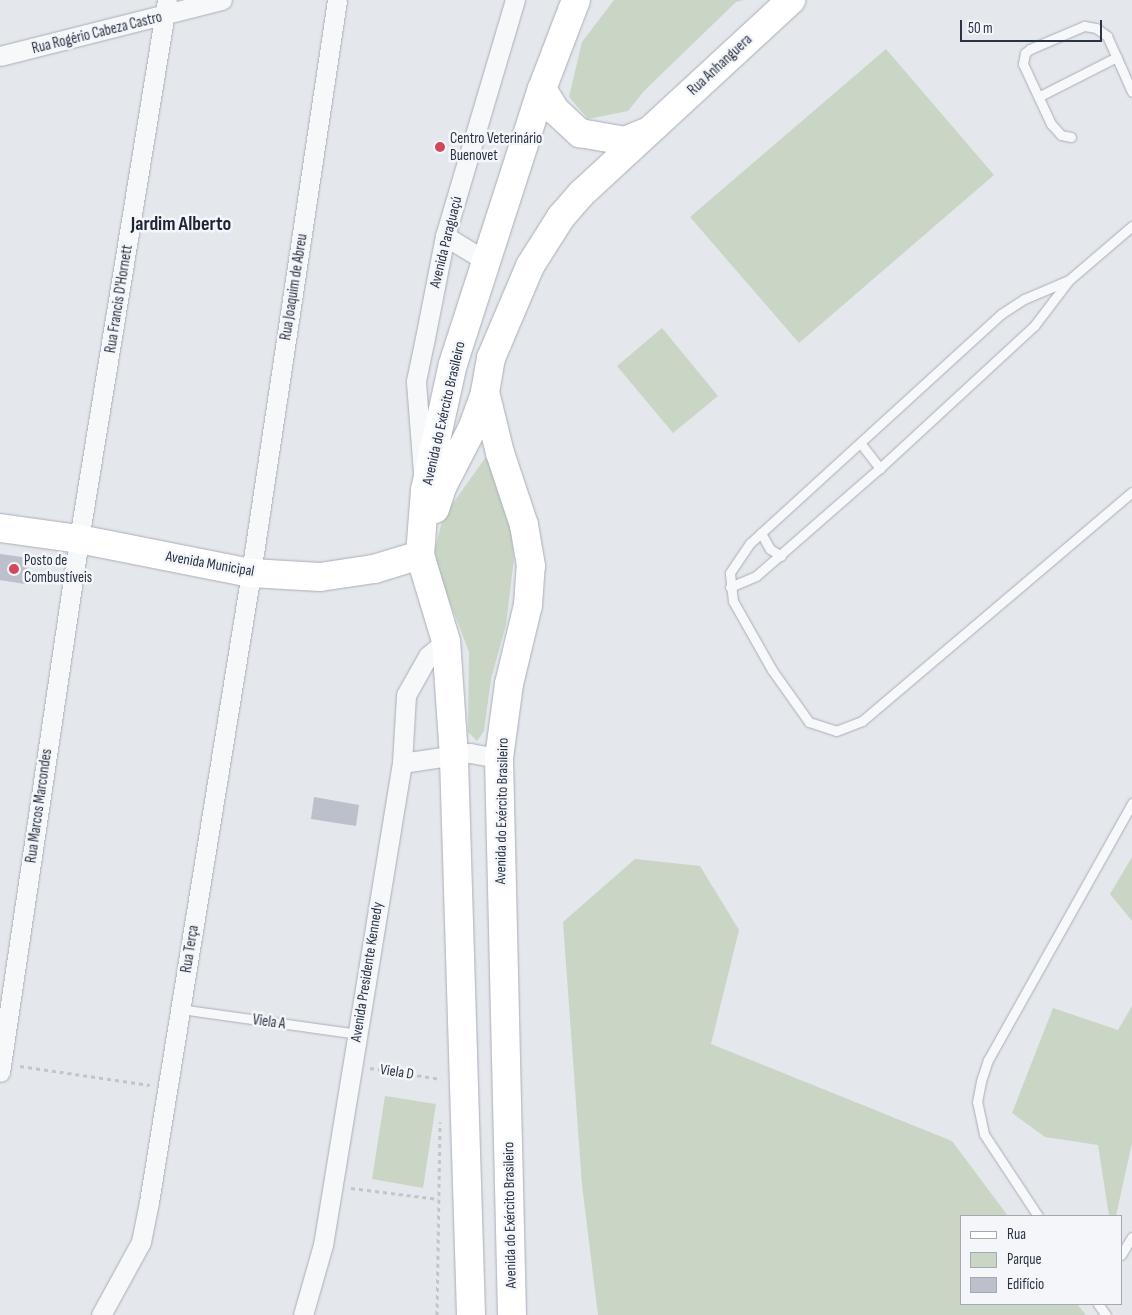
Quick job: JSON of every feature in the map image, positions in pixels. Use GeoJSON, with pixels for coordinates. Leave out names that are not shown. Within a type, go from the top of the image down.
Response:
{"type":"FeatureCollection","features":[{"type":"Feature","properties":{"kind":"main road","name":"Rua Anhanguera"},"geometry":{"type":"LineString","coordinates":[[650,130],[790,0]]}},
{"type":"Feature","properties":{"kind":"main road","name":"Avenida do Exército Brasileiro"},"geometry":{"type":"LineString","coordinates":[[471,1315],[454,757],[446,641],[420,555],[425,490],[453,364],[572,1]]}},
{"type":"Feature","properties":{"kind":"main road"},"geometry":{"type":"LineString","coordinates":[[542,89],[556,111],[580,132],[626,140],[650,130]]}},
{"type":"Feature","properties":{"kind":"main road","name":"Avenida do Exército Brasileiro"},"geometry":{"type":"LineString","coordinates":[[512,1315],[499,758],[508,684],[528,605],[531,566],[524,525],[498,446],[485,392],[501,330],[544,240],[581,194],[650,130]]}},
{"type":"Feature","properties":{"kind":"main road"},"geometry":{"type":"LineString","coordinates":[[420,555],[442,487],[472,429],[485,392]]}},
{"type":"Feature","properties":{"kind":"main road","name":"Avenida Municipal"},"geometry":{"type":"LineString","coordinates":[[0,528],[78,539],[251,573],[320,577],[374,569],[420,555]]}},
{"type":"Feature","properties":{"kind":"street","name":"Rua Rogério Cabeza Castro"},"geometry":{"type":"LineString","coordinates":[[0,56],[167,8],[222,0]]}},
{"type":"Feature","properties":{"kind":"street","name":"Rua Joaquim de Abreu"},"geometry":{"type":"LineString","coordinates":[[251,573],[337,0]]}},
{"type":"Feature","properties":{"kind":"street","name":"Avenida Paraguaçú"},"geometry":{"type":"LineString","coordinates":[[425,490],[416,382],[445,236],[514,0]]}},
{"type":"Feature","properties":{"kind":"street","name":"Rua Francis D'Hornett"},"geometry":{"type":"LineString","coordinates":[[78,539],[167,8]]}},
{"type":"Feature","properties":{"kind":"street"},"geometry":{"type":"LineString","coordinates":[[445,236],[486,261]]}},
{"type":"Feature","properties":{"kind":"street","name":"Rua Marcos Marcondes"},"geometry":{"type":"LineString","coordinates":[[1,1068],[78,539]]}},
{"type":"Feature","properties":{"kind":"street","name":"Rua Terça"},"geometry":{"type":"LineString","coordinates":[[101,1315],[141,1242],[251,573]]}},
{"type":"Feature","properties":{"kind":"street","name":"Avenida Presidente Kennedy"},"geometry":{"type":"LineString","coordinates":[[303,1315],[323,1245],[333,1186],[402,763],[406,695],[428,656],[446,641]]}},
{"type":"Feature","properties":{"kind":"street"},"geometry":{"type":"LineString","coordinates":[[402,763],[478,754],[499,758]]}},
{"type":"Feature","properties":{"kind":"lane"},"geometry":{"type":"LineString","coordinates":[[1072,137],[1062,136],[1051,124],[1040,96],[1022,64],[1025,54],[1030,49],[1084,26],[1096,28],[1107,36],[1132,92]]}},
{"type":"Feature","properties":{"kind":"lane"},"geometry":{"type":"LineString","coordinates":[[1040,96],[1116,58]]}},
{"type":"Feature","properties":{"kind":"lane"},"geometry":{"type":"LineString","coordinates":[[730,588],[756,576],[781,556],[880,468],[1034,326],[1069,280],[1132,226]]}},
{"type":"Feature","properties":{"kind":"lane"},"geometry":{"type":"LineString","coordinates":[[1069,280],[1024,299],[1001,314],[861,444],[761,533],[736,561],[730,573],[730,588],[748,630],[809,722],[836,732],[862,721],[1132,492]]}},
{"type":"Feature","properties":{"kind":"lane"},"geometry":{"type":"LineString","coordinates":[[861,444],[880,468]]}},
{"type":"Feature","properties":{"kind":"lane"},"geometry":{"type":"LineString","coordinates":[[761,533],[774,554],[781,556]]}},
{"type":"Feature","properties":{"kind":"lane"},"geometry":{"type":"LineString","coordinates":[[1037,1215],[984,1134],[978,1102],[981,1081],[988,1060],[1132,802]]}},
{"type":"Feature","properties":{"kind":"lane","name":"Viela A"},"geometry":{"type":"LineString","coordinates":[[180,1009],[358,1034]]}},
{"type":"Feature","properties":{"kind":"lane"},"geometry":{"type":"LineString","coordinates":[[1122,1252],[1132,1237]]}},
{"type":"Feature","properties":{"kind":"path","name":"Viela D"},"geometry":{"type":"LineString","coordinates":[[352,1065],[442,1079],[441,1089]]}},
{"type":"Feature","properties":{"kind":"path"},"geometry":{"type":"LineString","coordinates":[[1,1068],[168,1087]]}},
{"type":"Feature","properties":{"kind":"path"},"geometry":{"type":"LineString","coordinates":[[437,1315],[440,1119]]}},
{"type":"Feature","properties":{"kind":"path"},"geometry":{"type":"LineString","coordinates":[[333,1186],[438,1199]]}},
{"type":"Feature","properties":{"kind":"green space"},"geometry":{"type":"Polygon","coordinates":[[[614,0],[744,0],[736,2],[644,91],[628,111],[588,119],[569,97],[582,42],[614,0]]]}},
{"type":"Feature","properties":{"kind":"green space"},"geometry":{"type":"Polygon","coordinates":[[[886,49],[994,175],[799,343],[690,217],[886,49]]]}},
{"type":"Feature","properties":{"kind":"green space"},"geometry":{"type":"Polygon","coordinates":[[[662,328],[718,396],[673,433],[617,366],[662,328]]]}},
{"type":"Feature","properties":{"kind":"green space"},"geometry":{"type":"Polygon","coordinates":[[[486,457],[508,504],[514,558],[506,625],[491,679],[484,731],[477,741],[468,732],[469,652],[438,571],[435,549],[443,517],[486,457]]]}},
{"type":"Feature","properties":{"kind":"green space"},"geometry":{"type":"Polygon","coordinates":[[[1132,857],[1132,921],[1110,894],[1132,857]]]}},
{"type":"Feature","properties":{"kind":"green space"},"geometry":{"type":"Polygon","coordinates":[[[635,859],[700,866],[739,930],[711,1044],[952,1141],[1007,1215],[960,1215],[960,1305],[1078,1305],[1086,1315],[598,1315],[582,1185],[563,922],[635,859]]]}},
{"type":"Feature","properties":{"kind":"green space"},"geometry":{"type":"Polygon","coordinates":[[[1132,1006],[1132,1143],[1116,1215],[1109,1215],[1098,1145],[1045,1137],[1012,1113],[1053,1008],[1118,1030],[1132,1006]]]}},
{"type":"Feature","properties":{"kind":"green space"},"geometry":{"type":"Polygon","coordinates":[[[385,1096],[436,1104],[423,1188],[372,1179],[385,1096]]]}},
{"type":"Feature","properties":{"kind":"building","name":"Posto de Combustíveis"},"geometry":{"type":"Polygon","coordinates":[[[0,554],[29,558],[25,584],[0,580],[0,554]]]}},
{"type":"Feature","properties":{"kind":"building"},"geometry":{"type":"Polygon","coordinates":[[[314,797],[359,805],[356,826],[311,819],[314,797]]]}},
{"type":"Feature","properties":{"kind":"place","name":"Centro Veterinário Buenovet"},"geometry":{"type":"Point","coordinates":[440,147]}},
{"type":"Feature","properties":{"kind":"place","name":"Posto de Combustíveis"},"geometry":{"type":"Point","coordinates":[14,569]}},
{"type":"Feature","properties":{"kind":"district","name":"Jardim Alberto"},"geometry":{"type":"Point","coordinates":[181,224]}}]}
